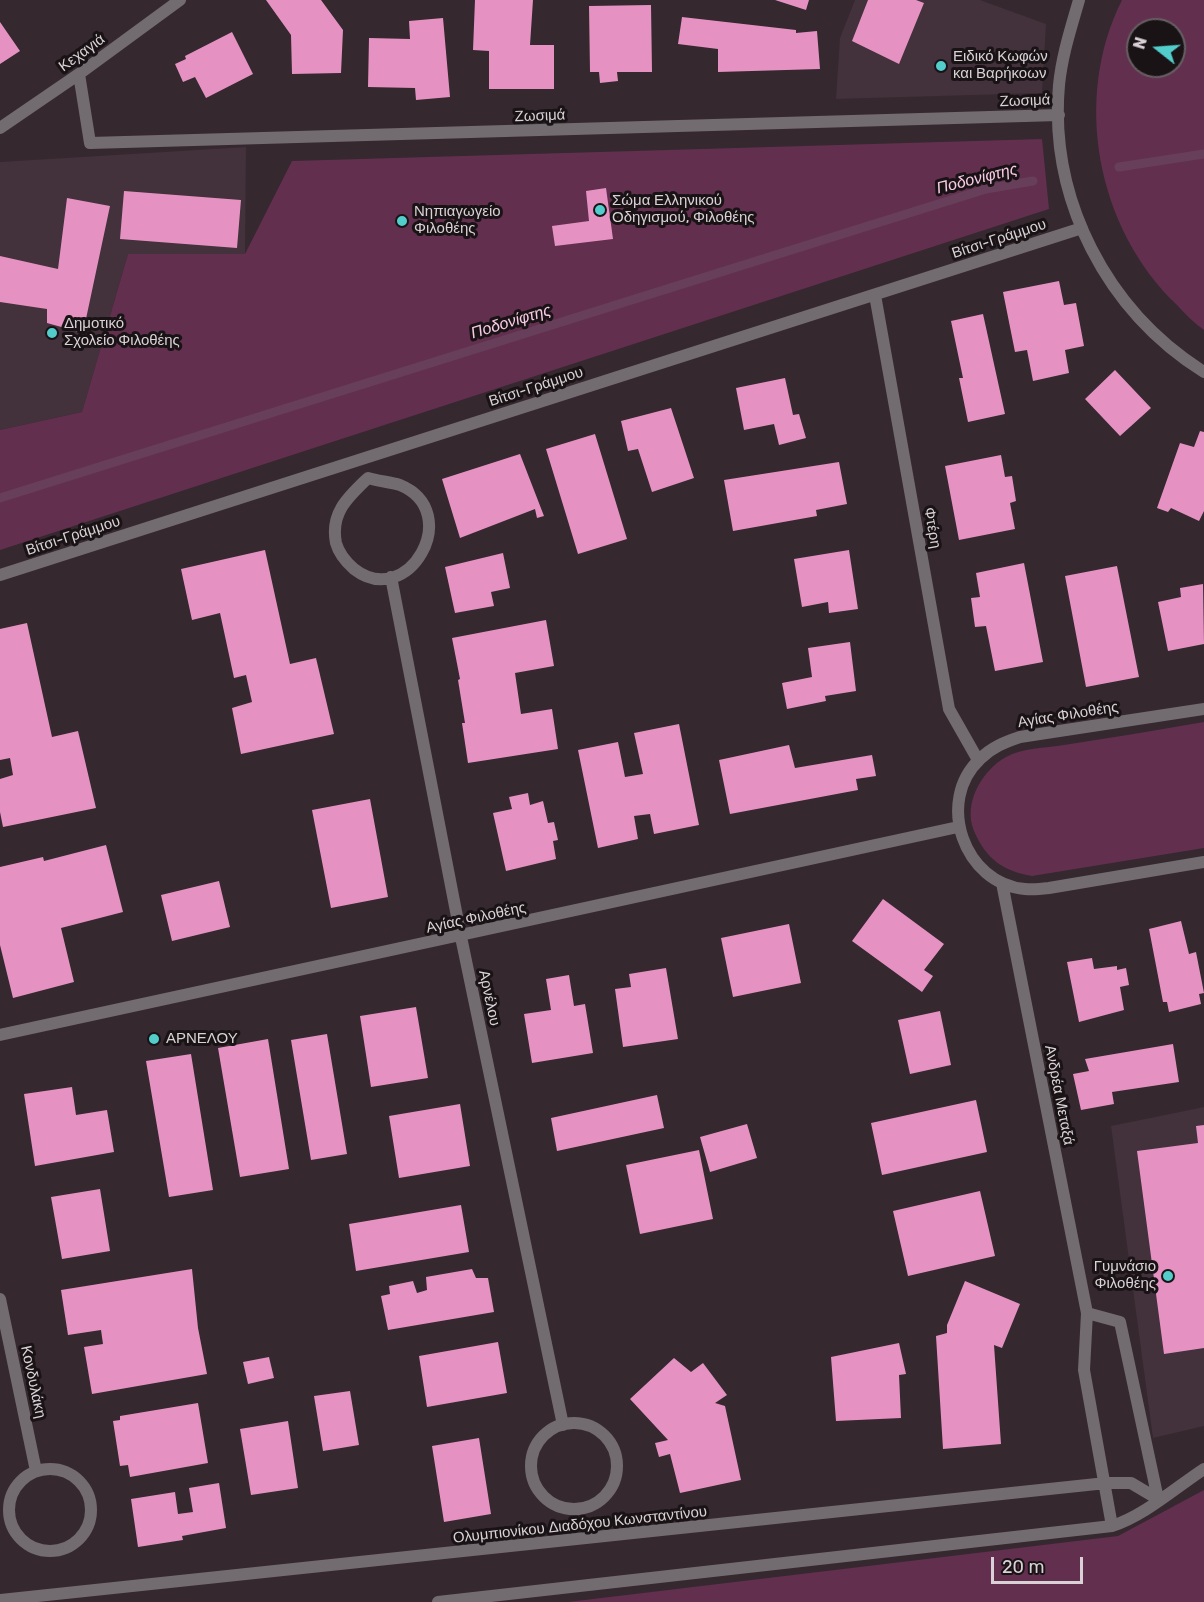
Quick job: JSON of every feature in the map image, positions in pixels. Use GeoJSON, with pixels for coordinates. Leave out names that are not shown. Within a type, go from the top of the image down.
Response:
{"type":"FeatureCollection","features":[{"type":"Feature","properties":{"kind":"street","name":"Κεχαγιά"},"geometry":{"type":"LineString","coordinates":[[0,128],[180,0]]}},
{"type":"Feature","properties":{"kind":"street"},"geometry":{"type":"LineString","coordinates":[[1077,1],[1067,39],[1059,85],[1062,164],[1072,203],[1105,275],[1128,307],[1155,336],[1204,372]]}},
{"type":"Feature","properties":{"kind":"street","name":"Ζωσιμά"},"geometry":{"type":"LineString","coordinates":[[79,74],[90,143],[1059,115]]}},
{"type":"Feature","properties":{"kind":"street","name":"Βίτσι-Γράμμου"},"geometry":{"type":"LineString","coordinates":[[0,575],[1082,228]]}},
{"type":"Feature","properties":{"kind":"street","name":"Φτέρη"},"geometry":{"type":"LineString","coordinates":[[875,295],[949,709],[978,760]]}},
{"type":"Feature","properties":{"kind":"street"},"geometry":{"type":"LineString","coordinates":[[366,458],[368,478]]}},
{"type":"Feature","properties":{"kind":"street"},"geometry":{"type":"LineString","coordinates":[[368,478],[400,486],[413,494],[423,506],[428,519],[429,535],[425,549],[417,562],[405,572],[391,577],[374,578],[359,573],[346,562],[337,548],[334,532],[336,516],[343,502],[368,478]]}},
{"type":"Feature","properties":{"kind":"street","name":"Αρνέλου"},"geometry":{"type":"LineString","coordinates":[[391,577],[461,937],[564,1425]]}},
{"type":"Feature","properties":{"kind":"street","name":"Αγίας Φιλοθέης"},"geometry":{"type":"LineString","coordinates":[[1204,709],[1020,737],[997,745],[978,760],[964,780],[958,803],[958,827],[967,850],[982,869],[1002,883],[1025,889],[1049,888],[1204,862]]}},
{"type":"Feature","properties":{"kind":"street","name":"Αγίας Φιλοθέης"},"geometry":{"type":"LineString","coordinates":[[0,1035],[461,937],[958,827]]}},
{"type":"Feature","properties":{"kind":"street","name":"Ανδρέα Μεταξά"},"geometry":{"type":"LineString","coordinates":[[1002,883],[1087,1313],[1084,1370],[1113,1526]]}},
{"type":"Feature","properties":{"kind":"street","name":"Κονδυλάκη"},"geometry":{"type":"LineString","coordinates":[[0,1299],[36,1471]]}},
{"type":"Feature","properties":{"kind":"street"},"geometry":{"type":"LineString","coordinates":[[1087,1313],[1120,1322],[1158,1499]]}},
{"type":"Feature","properties":{"kind":"street"},"geometry":{"type":"LineString","coordinates":[[578,1423],[591,1427],[604,1435],[617,1460],[616,1474],[611,1487],[603,1499],[590,1506],[577,1509],[562,1508],[550,1502],[533,1480],[531,1466],[540,1440],[551,1430],[564,1425],[578,1423]]}},
{"type":"Feature","properties":{"kind":"street"},"geometry":{"type":"LineString","coordinates":[[49,1469],[73,1476],[89,1496],[91,1510],[83,1534],[62,1549],[36,1548],[23,1541],[15,1530],[10,1516],[10,1502],[15,1489],[24,1478],[36,1471],[49,1469]]}},
{"type":"Feature","properties":{"kind":"street"},"geometry":{"type":"LineString","coordinates":[[438,1602],[1113,1526],[1134,1520],[1158,1499],[1204,1469]]}},
{"type":"Feature","properties":{"kind":"street","name":"Ολυμπιονίκου Διαδόχου Κωνσταντίνου"},"geometry":{"type":"LineString","coordinates":[[0,1600],[1106,1483],[1131,1483],[1158,1499]]}},
{"type":"Feature","properties":{"kind":"shaded area","name":"Ειδικό Κωφών και Βαρήκοων"},"geometry":{"type":"Polygon","coordinates":[[[855,0],[980,0],[1046,24],[1042,93],[836,99],[840,38],[855,0]]]}},
{"type":"Feature","properties":{"kind":"shaded area"},"geometry":{"type":"Polygon","coordinates":[[[1122,0],[1204,0],[1204,330],[1183,312],[1150,274],[1128,239],[1111,201],[1101,161],[1096,120],[1098,79],[1107,38],[1122,0]]]}},
{"type":"Feature","properties":{"kind":"shaded area"},"geometry":{"type":"Polygon","coordinates":[[[1042,139],[1049,209],[0,550],[0,430],[82,412],[128,254],[245,254],[292,161],[1042,139]]]}},
{"type":"Feature","properties":{"kind":"shaded area","name":"Δημοτικό Σχολείο Φιλοθέης"},"geometry":{"type":"Polygon","coordinates":[[[246,147],[245,254],[128,254],[82,412],[0,430],[0,162],[246,147]]]}},
{"type":"Feature","properties":{"kind":"shaded area"},"geometry":{"type":"Polygon","coordinates":[[[1204,722],[1204,848],[1032,876],[1004,867],[990,856],[979,841],[971,821],[973,799],[982,779],[1006,757],[1026,750],[1204,722]]]}},
{"type":"Feature","properties":{"kind":"shaded area","name":"Γυμνάσιο Φιλοθέης"},"geometry":{"type":"Polygon","coordinates":[[[1204,1107],[1204,1426],[1153,1438],[1111,1126],[1204,1107]]]}},
{"type":"Feature","properties":{"kind":"shaded area"},"geometry":{"type":"Polygon","coordinates":[[[1204,1490],[1204,1602],[568,1602],[1118,1536],[1204,1490]]]}},
{"type":"Feature","properties":{"kind":"building"},"geometry":{"type":"Polygon","coordinates":[[[266,0],[321,0],[343,30],[341,73],[292,74],[291,35],[266,0]]]}},
{"type":"Feature","properties":{"kind":"building"},"geometry":{"type":"Polygon","coordinates":[[[475,0],[533,0],[530,45],[554,45],[554,89],[489,89],[489,51],[473,50],[475,0]]]}},
{"type":"Feature","properties":{"kind":"building"},"geometry":{"type":"Polygon","coordinates":[[[775,0],[809,0],[806,10],[775,0]]]}},
{"type":"Feature","properties":{"kind":"building"},"geometry":{"type":"Polygon","coordinates":[[[868,0],[916,0],[924,3],[899,64],[852,41],[868,0]]]}},
{"type":"Feature","properties":{"kind":"building"},"geometry":{"type":"Polygon","coordinates":[[[651,5],[652,72],[617,72],[618,81],[600,83],[599,72],[590,72],[589,6],[651,5]]]}},
{"type":"Feature","properties":{"kind":"building"},"geometry":{"type":"Polygon","coordinates":[[[682,17],[796,30],[796,33],[817,31],[820,69],[718,72],[718,49],[678,44],[682,17]]]}},
{"type":"Feature","properties":{"kind":"building"},"geometry":{"type":"Polygon","coordinates":[[[443,18],[450,97],[416,100],[415,88],[368,87],[369,38],[410,39],[409,21],[443,18]]]}},
{"type":"Feature","properties":{"kind":"building"},"geometry":{"type":"Polygon","coordinates":[[[0,22],[20,51],[0,64],[0,22]]]}},
{"type":"Feature","properties":{"kind":"building"},"geometry":{"type":"Polygon","coordinates":[[[232,32],[253,74],[206,98],[195,77],[183,82],[175,64],[186,59],[185,56],[232,32]]]}},
{"type":"Feature","properties":{"kind":"building"},"geometry":{"type":"Polygon","coordinates":[[[606,188],[613,239],[555,246],[552,226],[589,221],[586,191],[606,188]]]}},
{"type":"Feature","properties":{"kind":"building"},"geometry":{"type":"Polygon","coordinates":[[[124,191],[241,200],[237,248],[120,239],[124,191]]]}},
{"type":"Feature","properties":{"kind":"building"},"geometry":{"type":"Polygon","coordinates":[[[67,198],[110,206],[83,333],[47,323],[47,309],[0,302],[0,256],[58,269],[67,198]]]}},
{"type":"Feature","properties":{"kind":"building"},"geometry":{"type":"Polygon","coordinates":[[[1059,281],[1064,305],[1076,303],[1084,346],[1065,350],[1069,373],[1033,381],[1027,350],[1015,352],[1003,292],[1059,281]]]}},
{"type":"Feature","properties":{"kind":"building"},"geometry":{"type":"Polygon","coordinates":[[[983,314],[1005,414],[968,422],[959,378],[963,378],[951,321],[983,314]]]}},
{"type":"Feature","properties":{"kind":"building"},"geometry":{"type":"Polygon","coordinates":[[[1115,370],[1151,408],[1120,436],[1085,399],[1115,370]]]}},
{"type":"Feature","properties":{"kind":"building"},"geometry":{"type":"Polygon","coordinates":[[[785,378],[793,415],[799,414],[806,438],[779,445],[774,424],[744,430],[736,388],[785,378]]]}},
{"type":"Feature","properties":{"kind":"building"},"geometry":{"type":"Polygon","coordinates":[[[671,408],[694,478],[652,492],[638,449],[628,451],[621,421],[671,408]]]}},
{"type":"Feature","properties":{"kind":"building"},"geometry":{"type":"Polygon","coordinates":[[[1200,431],[1204,432],[1204,511],[1199,521],[1171,508],[1168,512],[1157,508],[1180,443],[1194,447],[1200,431]]]}},
{"type":"Feature","properties":{"kind":"building"},"geometry":{"type":"Polygon","coordinates":[[[595,434],[627,539],[578,554],[546,449],[595,434]]]}},
{"type":"Feature","properties":{"kind":"building"},"geometry":{"type":"Polygon","coordinates":[[[520,454],[544,516],[537,518],[535,509],[460,538],[442,479],[520,454]]]}},
{"type":"Feature","properties":{"kind":"building"},"geometry":{"type":"Polygon","coordinates":[[[1001,455],[1005,477],[1012,476],[1016,501],[1010,503],[1015,529],[959,540],[945,466],[1001,455]]]}},
{"type":"Feature","properties":{"kind":"building"},"geometry":{"type":"Polygon","coordinates":[[[839,462],[847,504],[816,510],[817,516],[733,531],[724,480],[839,462]]]}},
{"type":"Feature","properties":{"kind":"building"},"geometry":{"type":"Polygon","coordinates":[[[265,550],[290,664],[316,658],[334,734],[241,754],[232,708],[252,702],[246,675],[234,678],[220,613],[192,620],[181,569],[265,550]]]}},
{"type":"Feature","properties":{"kind":"building"},"geometry":{"type":"Polygon","coordinates":[[[849,550],[858,609],[829,613],[828,602],[802,607],[794,559],[849,550]]]}},
{"type":"Feature","properties":{"kind":"building"},"geometry":{"type":"Polygon","coordinates":[[[503,553],[510,588],[491,592],[494,606],[455,613],[445,567],[503,553]]]}},
{"type":"Feature","properties":{"kind":"building"},"geometry":{"type":"Polygon","coordinates":[[[1024,563],[1043,662],[995,671],[986,626],[975,627],[971,598],[980,597],[976,573],[1024,563]]]}},
{"type":"Feature","properties":{"kind":"building"},"geometry":{"type":"Polygon","coordinates":[[[1117,566],[1139,677],[1086,687],[1065,576],[1117,566]]]}},
{"type":"Feature","properties":{"kind":"building"},"geometry":{"type":"Polygon","coordinates":[[[1203,584],[1204,644],[1168,651],[1158,602],[1181,597],[1180,588],[1203,584]]]}},
{"type":"Feature","properties":{"kind":"building"},"geometry":{"type":"Polygon","coordinates":[[[546,620],[554,666],[515,673],[521,714],[552,709],[558,749],[468,763],[462,723],[465,723],[458,680],[460,679],[452,638],[546,620]]]}},
{"type":"Feature","properties":{"kind":"building"},"geometry":{"type":"Polygon","coordinates":[[[27,623],[52,737],[78,731],[96,808],[3,827],[0,812],[0,779],[13,775],[10,758],[0,760],[0,629],[27,623]]]}},
{"type":"Feature","properties":{"kind":"building"},"geometry":{"type":"Polygon","coordinates":[[[850,642],[856,691],[825,696],[826,701],[787,709],[782,683],[812,677],[808,648],[850,642]]]}},
{"type":"Feature","properties":{"kind":"building"},"geometry":{"type":"Polygon","coordinates":[[[679,724],[699,825],[654,834],[650,814],[634,816],[638,839],[598,848],[578,750],[618,742],[625,777],[643,774],[634,733],[679,724]]]}},
{"type":"Feature","properties":{"kind":"building"},"geometry":{"type":"Polygon","coordinates":[[[789,745],[795,768],[872,755],[876,776],[856,779],[858,790],[730,814],[719,760],[789,745]]]}},
{"type":"Feature","properties":{"kind":"building"},"geometry":{"type":"Polygon","coordinates":[[[528,793],[530,805],[543,801],[548,823],[554,822],[558,840],[553,841],[556,859],[506,871],[493,813],[512,809],[509,797],[528,793]]]}},
{"type":"Feature","properties":{"kind":"building"},"geometry":{"type":"Polygon","coordinates":[[[370,799],[388,897],[331,908],[312,810],[370,799]]]}},
{"type":"Feature","properties":{"kind":"building"},"geometry":{"type":"Polygon","coordinates":[[[106,845],[123,912],[61,928],[74,982],[13,998],[0,945],[0,867],[43,857],[44,861],[106,845]]]}},
{"type":"Feature","properties":{"kind":"building"},"geometry":{"type":"Polygon","coordinates":[[[219,881],[230,927],[172,941],[161,895],[219,881]]]}},
{"type":"Feature","properties":{"kind":"building"},"geometry":{"type":"Polygon","coordinates":[[[883,899],[944,944],[924,970],[933,976],[922,992],[852,941],[883,899]]]}},
{"type":"Feature","properties":{"kind":"building"},"geometry":{"type":"Polygon","coordinates":[[[1181,921],[1189,954],[1196,952],[1204,993],[1199,994],[1201,1004],[1169,1012],[1167,1002],[1163,1002],[1149,929],[1181,921]]]}},
{"type":"Feature","properties":{"kind":"building"},"geometry":{"type":"Polygon","coordinates":[[[789,924],[801,983],[733,997],[721,938],[789,924]]]}},
{"type":"Feature","properties":{"kind":"building"},"geometry":{"type":"Polygon","coordinates":[[[1092,958],[1094,969],[1117,966],[1117,970],[1126,968],[1129,985],[1120,987],[1124,1010],[1079,1022],[1067,962],[1092,958]]]}},
{"type":"Feature","properties":{"kind":"building"},"geometry":{"type":"Polygon","coordinates":[[[666,968],[678,1039],[623,1047],[615,989],[631,987],[629,974],[666,968]]]}},
{"type":"Feature","properties":{"kind":"building"},"geometry":{"type":"Polygon","coordinates":[[[569,975],[574,1006],[585,1004],[593,1053],[532,1063],[524,1014],[551,1010],[546,979],[569,975]]]}},
{"type":"Feature","properties":{"kind":"building"},"geometry":{"type":"Polygon","coordinates":[[[416,1007],[428,1078],[371,1087],[360,1016],[416,1007]]]}},
{"type":"Feature","properties":{"kind":"building"},"geometry":{"type":"Polygon","coordinates":[[[940,1011],[951,1065],[910,1074],[898,1020],[940,1011]]]}},
{"type":"Feature","properties":{"kind":"building"},"geometry":{"type":"Polygon","coordinates":[[[327,1034],[347,1154],[311,1160],[291,1040],[327,1034]]]}},
{"type":"Feature","properties":{"kind":"building"},"geometry":{"type":"Polygon","coordinates":[[[268,1039],[289,1169],[240,1177],[218,1048],[268,1039]]]}},
{"type":"Feature","properties":{"kind":"building"},"geometry":{"type":"Polygon","coordinates":[[[1173,1044],[1179,1082],[1112,1092],[1114,1104],[1081,1110],[1073,1074],[1089,1071],[1085,1059],[1173,1044]]]}},
{"type":"Feature","properties":{"kind":"building"},"geometry":{"type":"Polygon","coordinates":[[[191,1054],[213,1190],[169,1197],[146,1061],[191,1054]]]}},
{"type":"Feature","properties":{"kind":"building"},"geometry":{"type":"Polygon","coordinates":[[[72,1087],[76,1115],[107,1110],[114,1152],[35,1166],[24,1094],[72,1087]]]}},
{"type":"Feature","properties":{"kind":"building"},"geometry":{"type":"Polygon","coordinates":[[[657,1095],[664,1128],[557,1151],[551,1118],[657,1095]]]}},
{"type":"Feature","properties":{"kind":"building"},"geometry":{"type":"Polygon","coordinates":[[[976,1100],[987,1152],[882,1175],[871,1123],[976,1100]]]}},
{"type":"Feature","properties":{"kind":"building"},"geometry":{"type":"Polygon","coordinates":[[[460,1104],[470,1166],[399,1178],[389,1116],[460,1104]]]}},
{"type":"Feature","properties":{"kind":"building"},"geometry":{"type":"Polygon","coordinates":[[[747,1124],[757,1158],[710,1172],[700,1137],[747,1124]]]}},
{"type":"Feature","properties":{"kind":"building"},"geometry":{"type":"Polygon","coordinates":[[[1204,1125],[1204,1348],[1164,1354],[1137,1151],[1198,1143],[1196,1126],[1204,1125]]]}},
{"type":"Feature","properties":{"kind":"building"},"geometry":{"type":"Polygon","coordinates":[[[699,1150],[713,1219],[640,1234],[626,1165],[699,1150]]]}},
{"type":"Feature","properties":{"kind":"building"},"geometry":{"type":"Polygon","coordinates":[[[100,1189],[110,1251],[62,1259],[51,1197],[100,1189]]]}},
{"type":"Feature","properties":{"kind":"building"},"geometry":{"type":"Polygon","coordinates":[[[980,1191],[995,1256],[908,1276],[893,1211],[980,1191]]]}},
{"type":"Feature","properties":{"kind":"building"},"geometry":{"type":"Polygon","coordinates":[[[461,1205],[469,1252],[356,1271],[349,1224],[461,1205]]]}},
{"type":"Feature","properties":{"kind":"building"},"geometry":{"type":"Polygon","coordinates":[[[192,1269],[198,1328],[207,1374],[92,1394],[84,1347],[103,1344],[101,1330],[68,1335],[61,1290],[192,1269]]]}},
{"type":"Feature","properties":{"kind":"building"},"geometry":{"type":"Polygon","coordinates":[[[472,1269],[476,1278],[488,1278],[494,1312],[388,1330],[381,1296],[390,1294],[389,1286],[413,1281],[417,1293],[427,1290],[426,1277],[472,1269]]]}},
{"type":"Feature","properties":{"kind":"building"},"geometry":{"type":"Polygon","coordinates":[[[965,1281],[1020,1304],[1002,1348],[994,1345],[1001,1444],[943,1449],[936,1336],[947,1333],[947,1325],[965,1281]]]}},
{"type":"Feature","properties":{"kind":"building"},"geometry":{"type":"Polygon","coordinates":[[[498,1342],[507,1393],[427,1407],[419,1356],[498,1342]]]}},
{"type":"Feature","properties":{"kind":"building"},"geometry":{"type":"Polygon","coordinates":[[[899,1343],[906,1374],[899,1375],[901,1418],[836,1421],[831,1357],[899,1343]]]}},
{"type":"Feature","properties":{"kind":"building"},"geometry":{"type":"Polygon","coordinates":[[[269,1357],[274,1378],[248,1384],[243,1362],[269,1357]]]}},
{"type":"Feature","properties":{"kind":"building"},"geometry":{"type":"Polygon","coordinates":[[[674,1358],[691,1372],[703,1363],[727,1395],[715,1403],[725,1406],[741,1480],[680,1493],[670,1454],[659,1457],[655,1443],[668,1440],[630,1399],[674,1358]]]}},
{"type":"Feature","properties":{"kind":"building"},"geometry":{"type":"Polygon","coordinates":[[[350,1391],[359,1445],[323,1451],[314,1396],[350,1391]]]}},
{"type":"Feature","properties":{"kind":"building"},"geometry":{"type":"Polygon","coordinates":[[[198,1403],[208,1463],[130,1477],[128,1465],[120,1466],[113,1421],[120,1420],[120,1416],[198,1403]]]}},
{"type":"Feature","properties":{"kind":"building"},"geometry":{"type":"Polygon","coordinates":[[[288,1421],[298,1488],[251,1495],[240,1429],[288,1421]]]}},
{"type":"Feature","properties":{"kind":"building"},"geometry":{"type":"Polygon","coordinates":[[[479,1438],[491,1514],[444,1522],[432,1446],[479,1438]]]}},
{"type":"Feature","properties":{"kind":"building"},"geometry":{"type":"Polygon","coordinates":[[[219,1483],[226,1528],[182,1536],[183,1540],[138,1547],[131,1499],[175,1492],[178,1514],[193,1512],[189,1488],[219,1483]]]}},
{"type":"Feature","properties":{"kind":"waterway","name":"Ποδονίφτης"},"geometry":{"type":"LineString","coordinates":[[1119,167],[1204,154]]}},
{"type":"Feature","properties":{"kind":"waterway","name":"Ποδονίφτης"},"geometry":{"type":"LineString","coordinates":[[0,498],[986,189],[1033,181]]}},
{"type":"Feature","properties":{"kind":"place","name":"Ειδικό Κωφών και Βαρήκοων"},"geometry":{"type":"Point","coordinates":[941,66]}},
{"type":"Feature","properties":{"kind":"place","name":"Σώμα Ελληνικού Οδηγισμού, Φιλοθέης"},"geometry":{"type":"Point","coordinates":[600,210]}},
{"type":"Feature","properties":{"kind":"place","name":"Νηπιαγωγείο Φιλοθέης"},"geometry":{"type":"Point","coordinates":[402,221]}},
{"type":"Feature","properties":{"kind":"place","name":"Δημοτικό Σχολείο Φιλοθέης"},"geometry":{"type":"Point","coordinates":[52,333]}},
{"type":"Feature","properties":{"kind":"place","name":"ΑΡΝΕΛΟΥ"},"geometry":{"type":"Point","coordinates":[154,1039]}},
{"type":"Feature","properties":{"kind":"place","name":"Γυμνάσιο Φιλοθέης"},"geometry":{"type":"Point","coordinates":[1168,1276]}}]}
